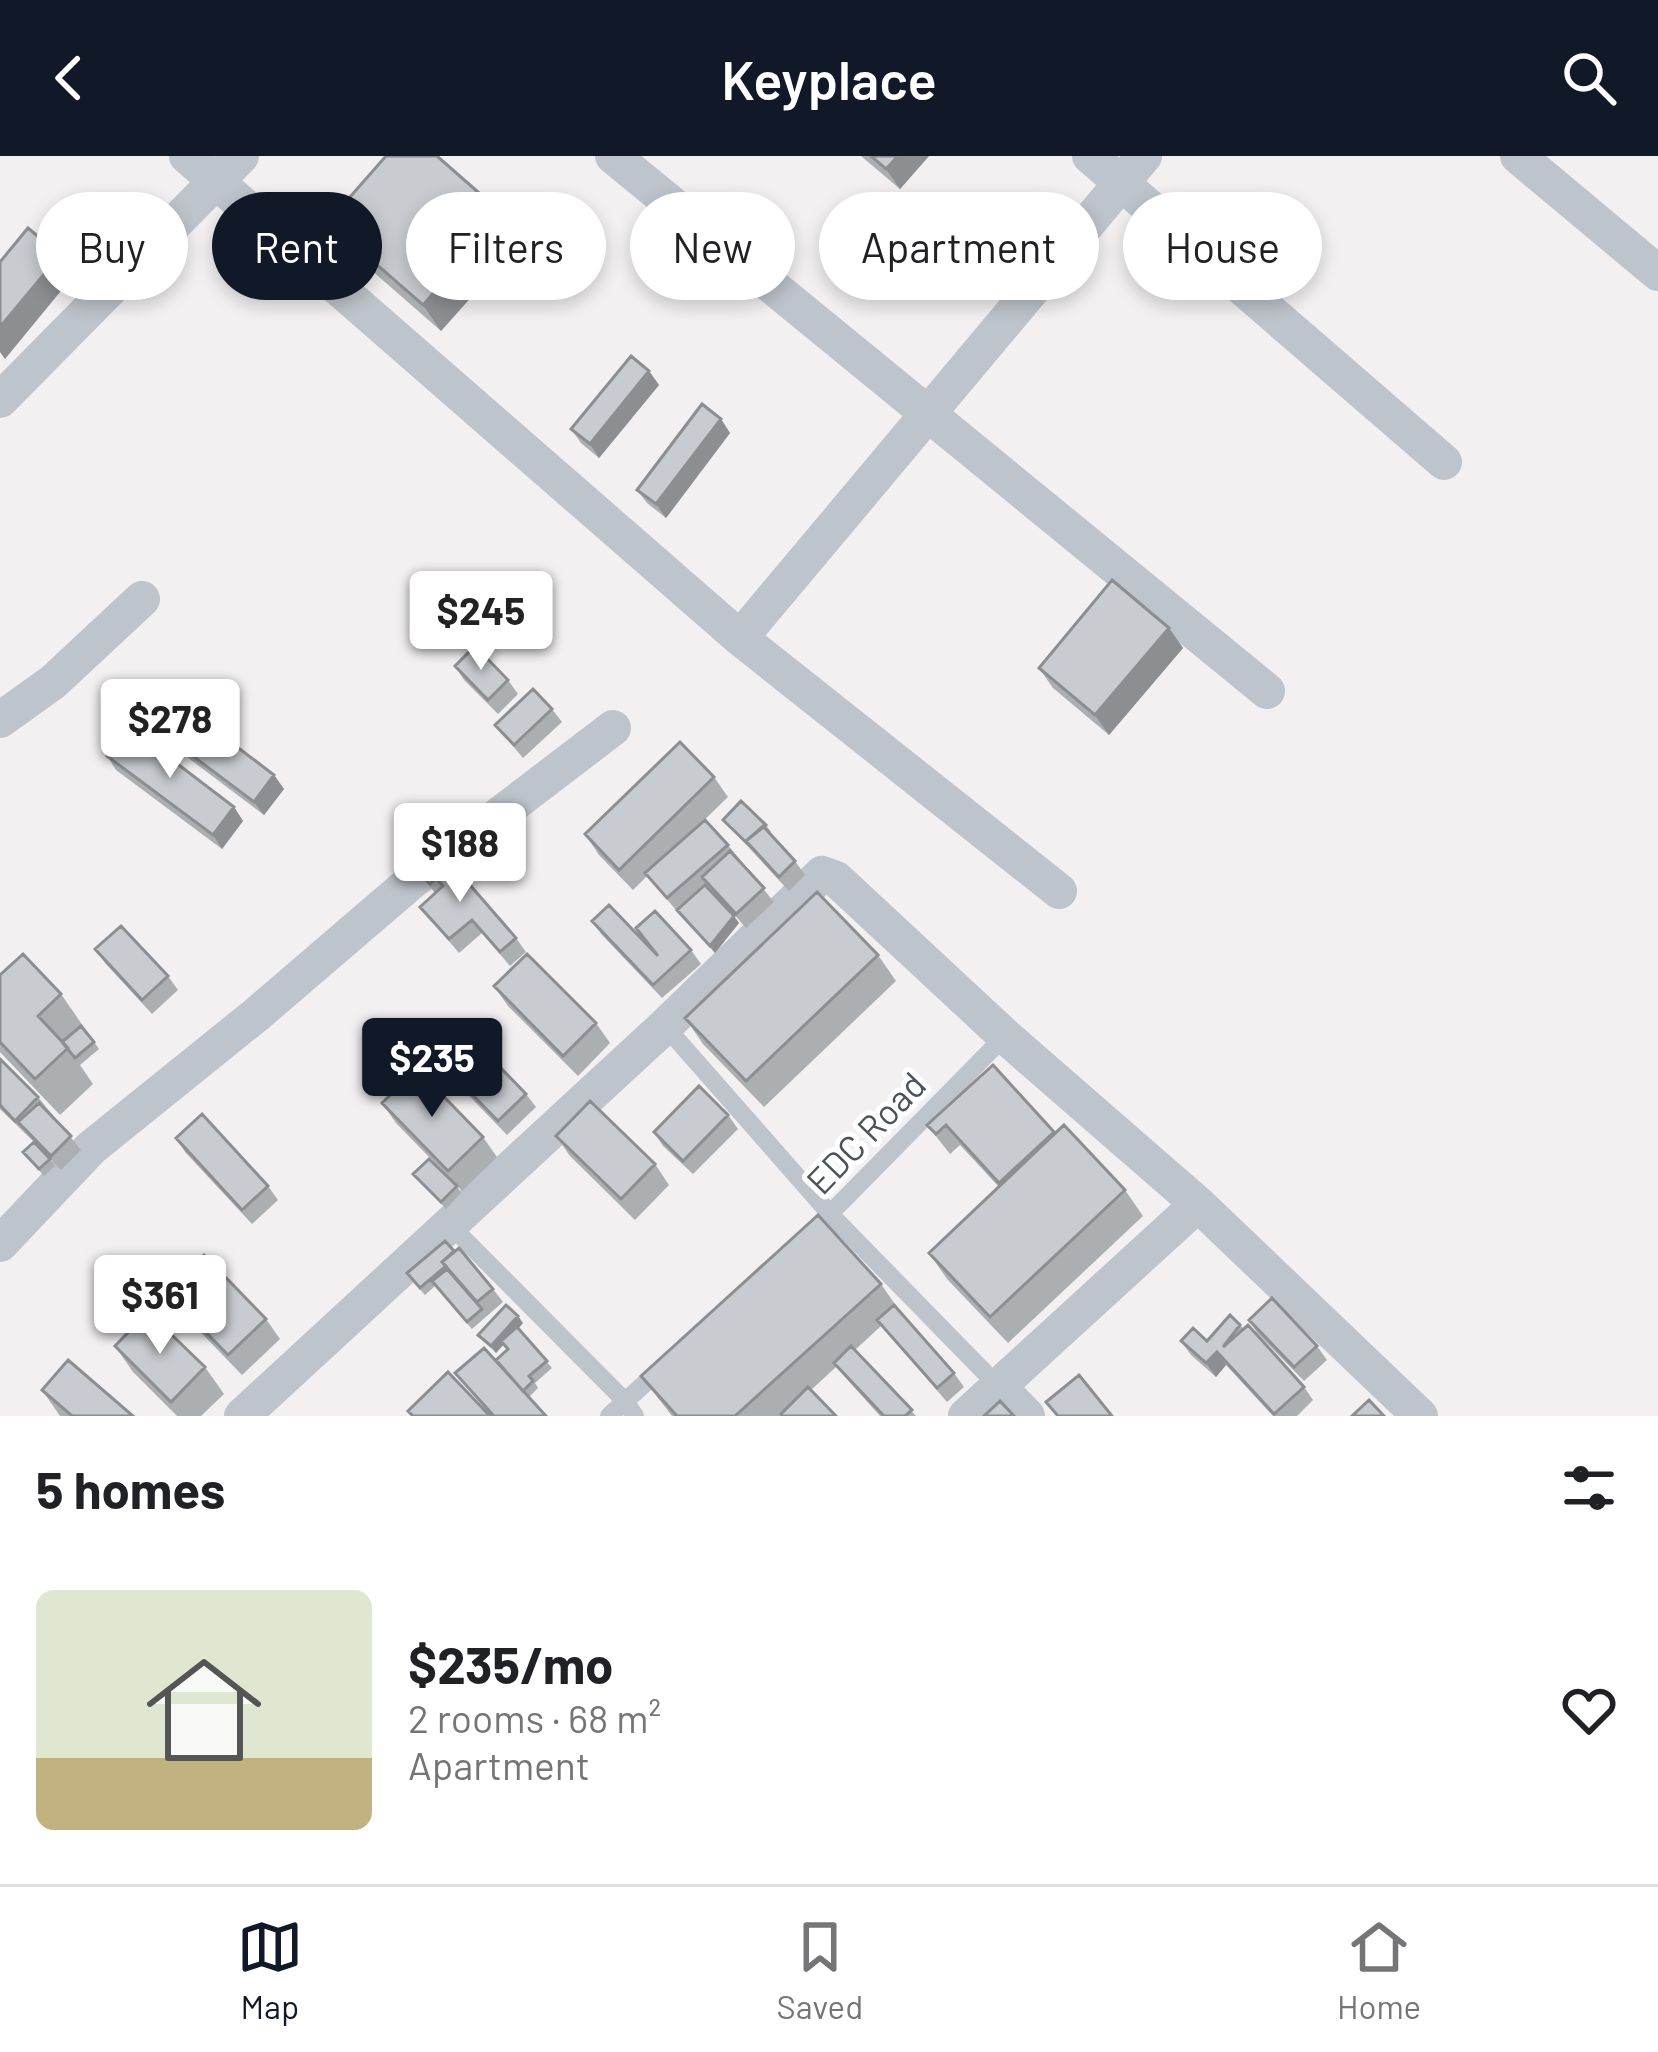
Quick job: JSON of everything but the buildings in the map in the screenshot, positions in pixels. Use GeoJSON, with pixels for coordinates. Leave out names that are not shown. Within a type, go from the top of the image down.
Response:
{"type":"FeatureCollection","features":[{"type":"Feature","properties":{"kind":"street"},"geometry":{"type":"LineString","coordinates":[[188,156],[230,169],[740,638],[1059,891]]}},
{"type":"Feature","properties":{"kind":"street"},"geometry":{"type":"LineString","coordinates":[[613,156],[1267,691]]}},
{"type":"Feature","properties":{"kind":"street"},"geometry":{"type":"LineString","coordinates":[[1090,156],[1133,169],[1444,462]]}},
{"type":"Feature","properties":{"kind":"street"},"geometry":{"type":"LineString","coordinates":[[1518,156],[1658,273]]}},
{"type":"Feature","properties":{"kind":"street"},"geometry":{"type":"LineString","coordinates":[[0,400],[230,169]]}},
{"type":"Feature","properties":{"kind":"street"},"geometry":{"type":"LineString","coordinates":[[740,638],[1133,169]]}},
{"type":"Feature","properties":{"kind":"street"},"geometry":{"type":"LineString","coordinates":[[0,720],[53,682],[142,598]]}},
{"type":"Feature","properties":{"kind":"street"},"geometry":{"type":"LineString","coordinates":[[0,1244],[91,1148],[411,883],[613,728]]}},
{"type":"Feature","properties":{"kind":"street"},"geometry":{"type":"LineString","coordinates":[[259,1410],[822,874],[836,879],[1005,1036],[1198,1204],[1420,1416]]}},
{"type":"Feature","properties":{"kind":"street"},"geometry":{"type":"LineString","coordinates":[[966,1416],[1198,1204]]}},
{"type":"Feature","properties":{"kind":"street"},"geometry":{"type":"LineString","coordinates":[[998,1386],[1027,1416]]}},
{"type":"Feature","properties":{"kind":"lane"},"geometry":{"type":"LineString","coordinates":[[665,1026],[831,1215],[998,1386]]}},
{"type":"Feature","properties":{"kind":"lane","name":"EDC Road"},"geometry":{"type":"LineString","coordinates":[[797,1246],[1005,1036]]}},
{"type":"Feature","properties":{"kind":"lane"},"geometry":{"type":"LineString","coordinates":[[450,1225],[630,1409]]}},
{"type":"Feature","properties":{"kind":"lane"},"geometry":{"type":"LineString","coordinates":[[609,1416],[630,1409],[677,1354]]}}]}
